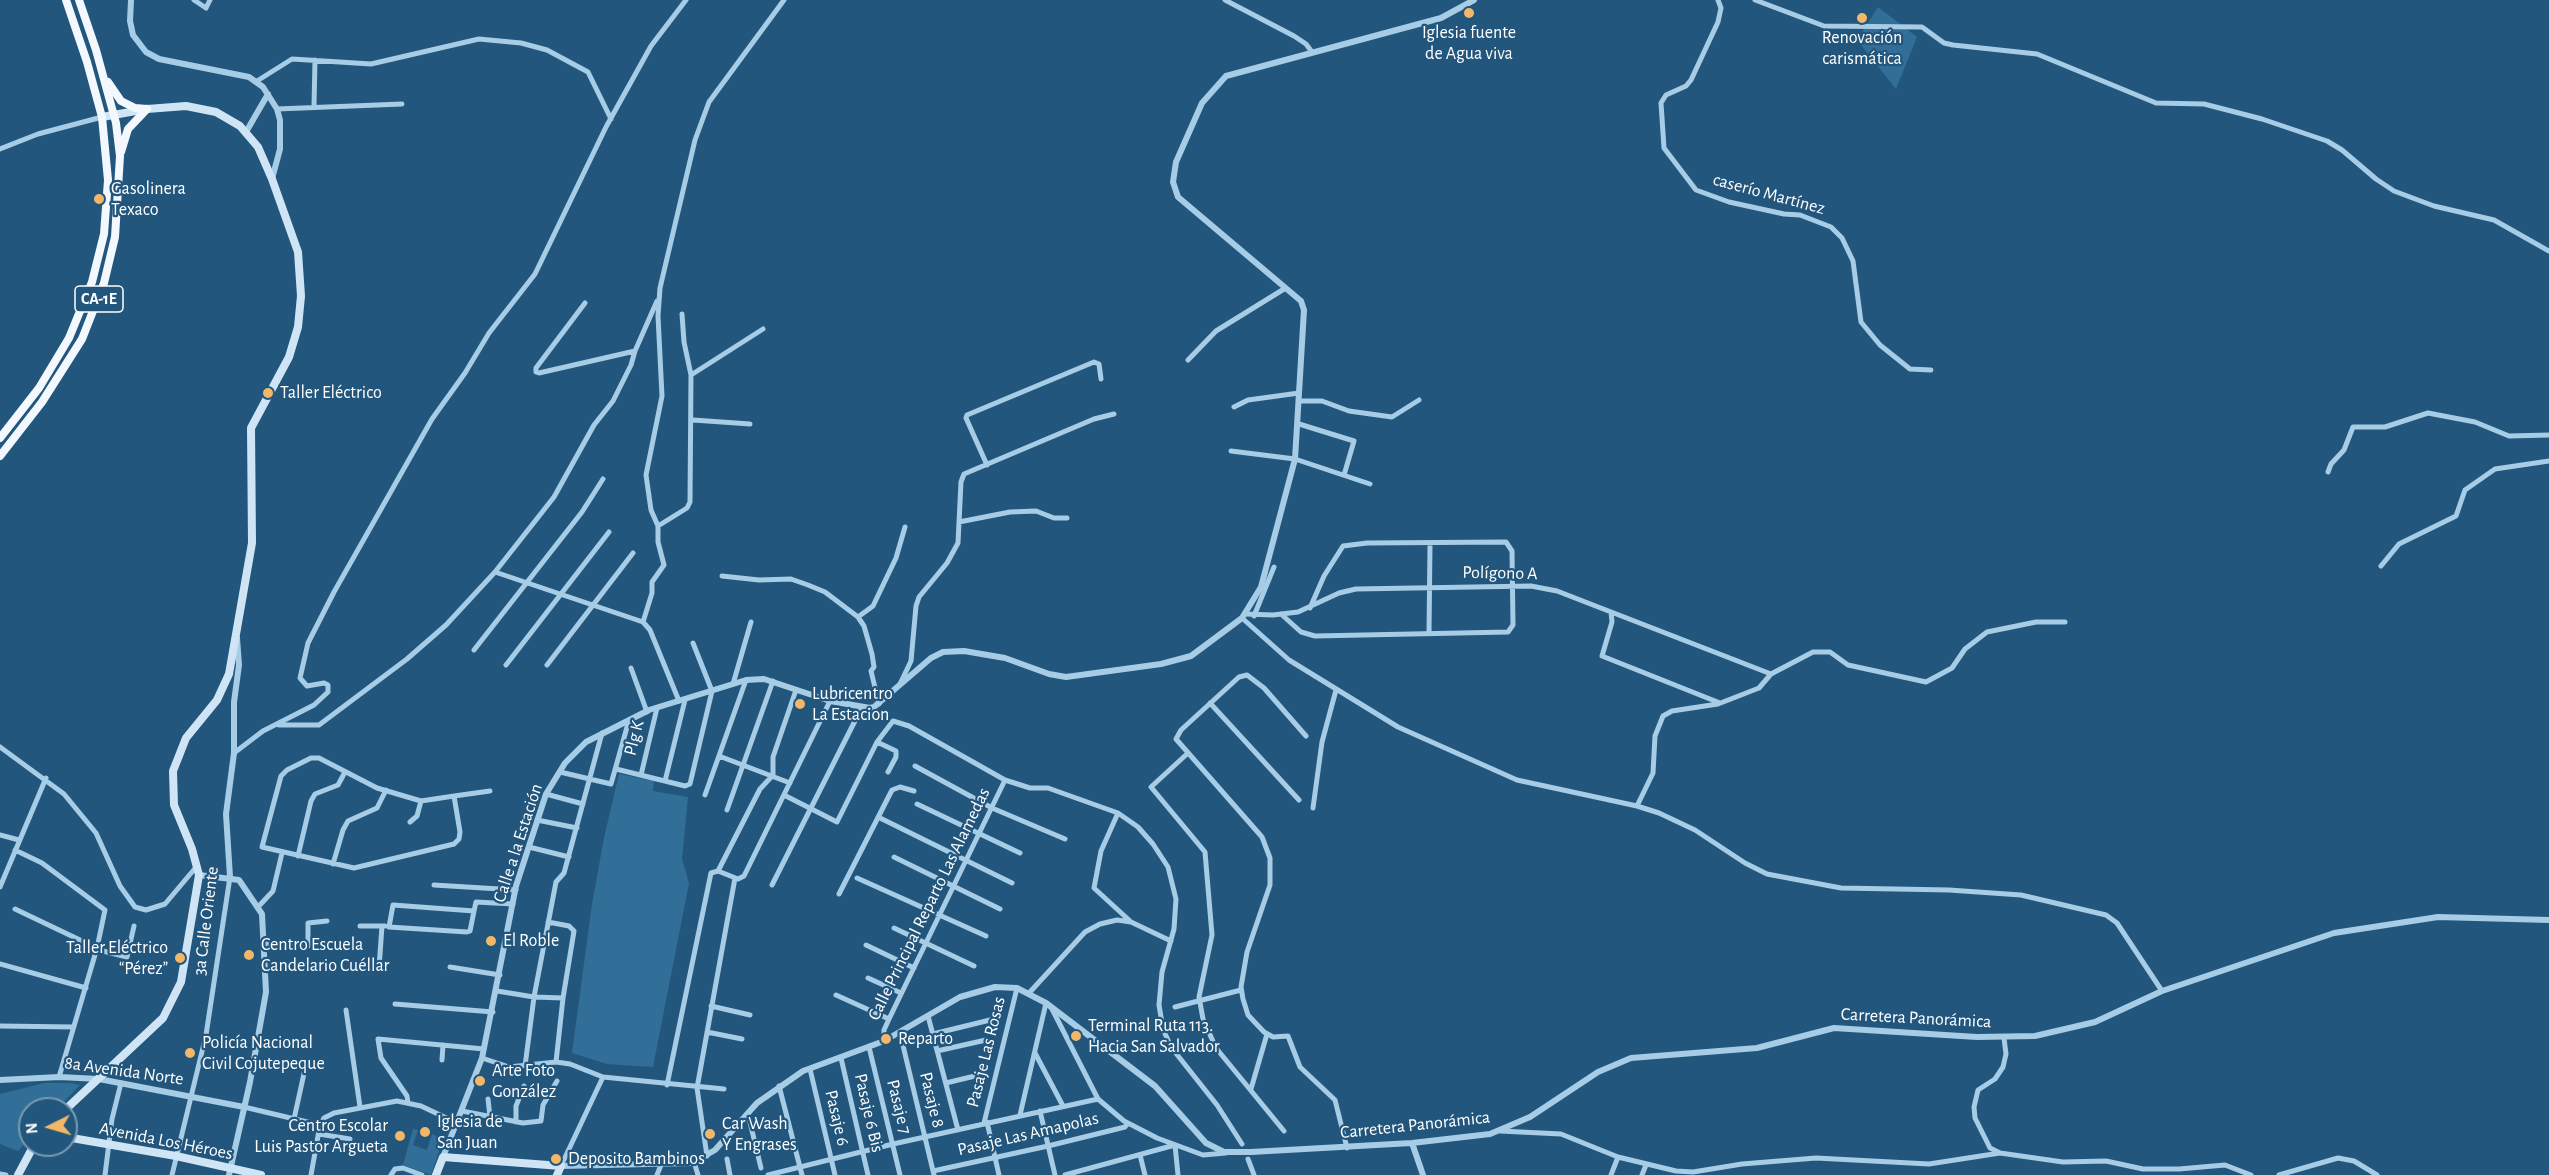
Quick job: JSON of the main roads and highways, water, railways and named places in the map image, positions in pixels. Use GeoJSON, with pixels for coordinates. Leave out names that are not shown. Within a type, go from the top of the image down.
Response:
{"type":"FeatureCollection","features":[{"type":"Feature","properties":{"kind":"highway","name":"CA-1E"},"geometry":{"type":"LineString","coordinates":[[0,438],[34,395],[62,352],[92,282],[104,234],[108,199],[108,167],[102,117],[87,62],[66,0]]}},
{"type":"Feature","properties":{"kind":"highway","name":"CA-1E"},"geometry":{"type":"LineString","coordinates":[[0,456],[57,382],[92,317],[115,237],[120,156],[114,115],[79,0]]}},
{"type":"Feature","properties":{"kind":"highway"},"geometry":{"type":"LineString","coordinates":[[102,72],[121,100],[135,108],[147,109]]}},
{"type":"Feature","properties":{"kind":"highway"},"geometry":{"type":"LineString","coordinates":[[120,156],[128,129],[147,109]]}},
{"type":"Feature","properties":{"kind":"main road"},"geometry":{"type":"LineString","coordinates":[[78,1098],[163,1018],[176,996],[187,953],[199,875],[174,805],[173,771],[186,738],[223,689],[237,631],[253,531],[251,428],[289,357],[300,308],[301,281],[298,252],[272,178],[262,153],[246,132],[230,119],[202,108],[147,109],[102,117]]}},
{"type":"Feature","properties":{"kind":"main road","name":"Avenida Los Héroes"},"geometry":{"type":"LineString","coordinates":[[78,1139],[176,1156],[229,1172],[260,1175]]}},
{"type":"Feature","properties":{"kind":"main road"},"geometry":{"type":"LineString","coordinates":[[18,1175],[27,1157]]}},
{"type":"Feature","properties":{"kind":"main road"},"geometry":{"type":"LineString","coordinates":[[436,1175],[443,1157],[561,1166],[557,1175]]}},
{"type":"Feature","properties":{"kind":"place","name":"Iglesia fuente de Agua viva"},"geometry":{"type":"Point","coordinates":[1469,13]}},
{"type":"Feature","properties":{"kind":"place","name":"Renovación carismática"},"geometry":{"type":"Point","coordinates":[1862,18]}},
{"type":"Feature","properties":{"kind":"place","name":"Gasolinera Texaco"},"geometry":{"type":"Point","coordinates":[99,199]}},
{"type":"Feature","properties":{"kind":"place","name":"Taller Eléctrico"},"geometry":{"type":"Point","coordinates":[268,393]}},
{"type":"Feature","properties":{"kind":"place","name":"Lubricentro La Estacion"},"geometry":{"type":"Point","coordinates":[800,704]}},
{"type":"Feature","properties":{"kind":"place","name":"El Roble"},"geometry":{"type":"Point","coordinates":[491,941]}},
{"type":"Feature","properties":{"kind":"place","name":"Centro Escuela Candelario Cuéllar"},"geometry":{"type":"Point","coordinates":[249,955]}},
{"type":"Feature","properties":{"kind":"place","name":"Taller Eléctrico “Pérez”"},"geometry":{"type":"Point","coordinates":[180,958]}},
{"type":"Feature","properties":{"kind":"place","name":"Terminal Ruta 113. Hacia San Salvador"},"geometry":{"type":"Point","coordinates":[1076,1036]}},
{"type":"Feature","properties":{"kind":"place","name":"Reparto"},"geometry":{"type":"Point","coordinates":[886,1039]}},
{"type":"Feature","properties":{"kind":"place","name":"Policía Nacional Civil Cojutepeque"},"geometry":{"type":"Point","coordinates":[190,1053]}},
{"type":"Feature","properties":{"kind":"place","name":"Arte Foto González"},"geometry":{"type":"Point","coordinates":[480,1081]}},
{"type":"Feature","properties":{"kind":"place","name":"Iglesia de San Juan"},"geometry":{"type":"Point","coordinates":[425,1132]}},
{"type":"Feature","properties":{"kind":"place","name":"Car Wash Y Engrases"},"geometry":{"type":"Point","coordinates":[710,1134]}},
{"type":"Feature","properties":{"kind":"place","name":"Centro Escolar Luis Pastor Argueta"},"geometry":{"type":"Point","coordinates":[400,1136]}},
{"type":"Feature","properties":{"kind":"place","name":"Deposito Bambinos"},"geometry":{"type":"Point","coordinates":[556,1159]}}]}
